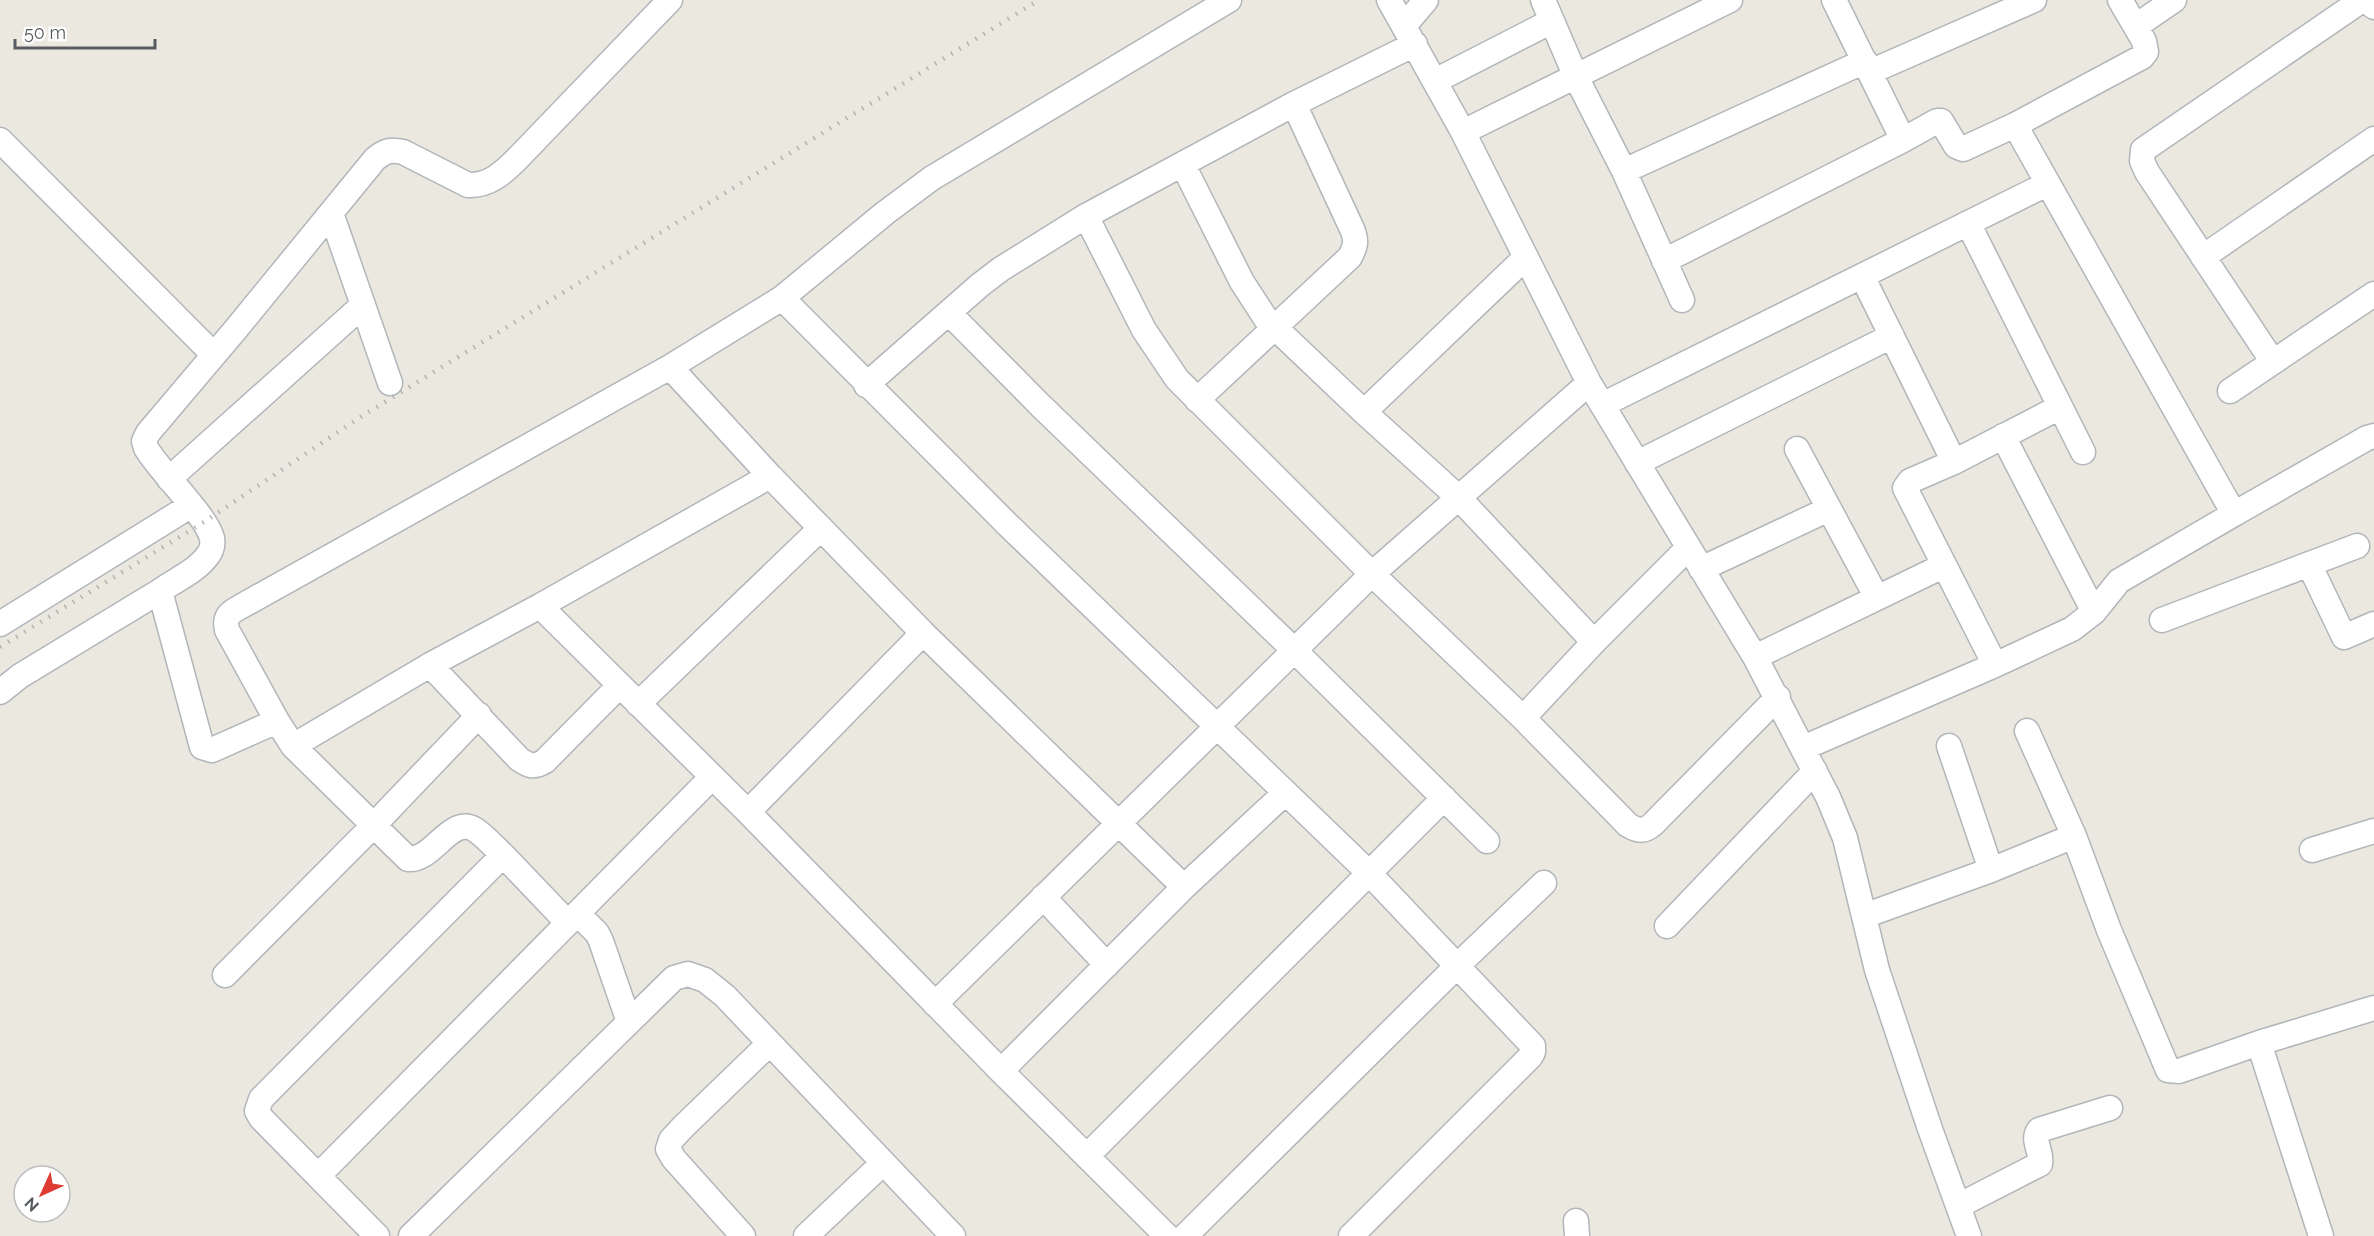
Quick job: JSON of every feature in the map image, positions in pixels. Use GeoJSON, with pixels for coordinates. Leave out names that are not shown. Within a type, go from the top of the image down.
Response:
{"type":"FeatureCollection","features":[{"type":"Feature","properties":{"kind":"street"},"geometry":{"type":"LineString","coordinates":[[0,692],[20,676],[160,591],[198,565],[212,548],[212,537],[208,530],[151,457],[144,441],[147,433],[375,159],[384,151],[392,150],[403,152],[468,185],[480,185],[491,180],[517,159],[670,0]]}},
{"type":"Feature","properties":{"kind":"street"},"geometry":{"type":"LineString","coordinates":[[629,1022],[601,941],[591,926],[573,918],[476,830],[467,826],[459,827],[416,860],[408,859],[293,746],[227,630],[225,621],[229,614],[670,367],[782,298],[885,213],[932,178],[1229,0]]}},
{"type":"Feature","properties":{"kind":"street"},"geometry":{"type":"LineString","coordinates":[[1389,0],[1463,132],[1589,383],[1755,657],[1815,771],[1845,838],[1877,970],[1930,1129],[1970,1236]]}},
{"type":"Feature","properties":{"kind":"street"},"geometry":{"type":"LineString","coordinates":[[866,385],[1001,269],[1086,216],[1294,105],[1409,35],[1426,0]]}},
{"type":"Feature","properties":{"kind":"street"},"geometry":{"type":"LineString","coordinates":[[1463,132],[1730,0]]}},
{"type":"Feature","properties":{"kind":"street"},"geometry":{"type":"LineString","coordinates":[[1834,0],[1903,140]]}},
{"type":"Feature","properties":{"kind":"street"},"geometry":{"type":"LineString","coordinates":[[1624,171],[1867,66],[1993,8],[2034,0]]}},
{"type":"Feature","properties":{"kind":"street"},"geometry":{"type":"LineString","coordinates":[[1664,261],[1937,121],[1947,127],[1956,146],[1963,149],[2142,57],[2146,52],[2146,47],[2120,0]]}},
{"type":"Feature","properties":{"kind":"street"},"geometry":{"type":"LineString","coordinates":[[2136,26],[2174,0]]}},
{"type":"Feature","properties":{"kind":"street"},"geometry":{"type":"LineString","coordinates":[[2274,362],[2147,172],[2142,161],[2143,150],[2360,2],[2368,2],[2374,7]]}},
{"type":"Feature","properties":{"kind":"street"},"geometry":{"type":"LineString","coordinates":[[1435,81],[1547,10],[1576,76],[1624,171],[1682,300]]}},
{"type":"Feature","properties":{"kind":"street"},"geometry":{"type":"LineString","coordinates":[[1197,400],[1350,257],[1356,240],[1294,105]]}},
{"type":"Feature","properties":{"kind":"street"},"geometry":{"type":"LineString","coordinates":[[2015,124],[2234,514]]}},
{"type":"Feature","properties":{"kind":"street"},"geometry":{"type":"LineString","coordinates":[[0,140],[214,355]]}},
{"type":"Feature","properties":{"kind":"street"},"geometry":{"type":"LineString","coordinates":[[2204,257],[2374,140]]}},
{"type":"Feature","properties":{"kind":"street"},"geometry":{"type":"LineString","coordinates":[[1183,165],[1253,302],[1276,328],[1364,412],[1459,498],[1594,642]]}},
{"type":"Feature","properties":{"kind":"street"},"geometry":{"type":"LineString","coordinates":[[1602,405],[2047,184]]}},
{"type":"Feature","properties":{"kind":"street"},"geometry":{"type":"LineString","coordinates":[[331,213],[390,383]]}},
{"type":"Feature","properties":{"kind":"street"},"geometry":{"type":"LineString","coordinates":[[1086,216],[1156,350],[1177,379],[1372,574],[1523,718],[1628,825],[1637,830],[1646,830],[1778,697]]}},
{"type":"Feature","properties":{"kind":"street"},"geometry":{"type":"LineString","coordinates":[[1968,223],[2083,452]]}},
{"type":"Feature","properties":{"kind":"street"},"geometry":{"type":"LineString","coordinates":[[1364,412],[1526,257]]}},
{"type":"Feature","properties":{"kind":"street"},"geometry":{"type":"LineString","coordinates":[[1862,276],[1954,462]]}},
{"type":"Feature","properties":{"kind":"street"},"geometry":{"type":"LineString","coordinates":[[2230,391],[2374,294]]}},
{"type":"Feature","properties":{"kind":"street"},"geometry":{"type":"LineString","coordinates":[[782,298],[866,385],[1008,525],[1368,872],[1533,1046],[1533,1052],[1352,1236]]}},
{"type":"Feature","properties":{"kind":"street"},"geometry":{"type":"LineString","coordinates":[[169,479],[363,305]]}},
{"type":"Feature","properties":{"kind":"street"},"geometry":{"type":"LineString","coordinates":[[949,313],[1041,406],[1294,650],[1487,841]]}},
{"type":"Feature","properties":{"kind":"street"},"geometry":{"type":"LineString","coordinates":[[1637,463],[1892,336]]}},
{"type":"Feature","properties":{"kind":"street"},"geometry":{"type":"LineString","coordinates":[[670,367],[770,476],[923,633],[1184,887]]}},
{"type":"Feature","properties":{"kind":"street"},"geometry":{"type":"LineString","coordinates":[[935,1004],[1372,574],[1589,383]]}},
{"type":"Feature","properties":{"kind":"street"},"geometry":{"type":"LineString","coordinates":[[1995,665],[1905,488],[1910,481],[1954,462],[2060,407]]}},
{"type":"Feature","properties":{"kind":"street"},"geometry":{"type":"LineString","coordinates":[[2003,436],[2094,612]]}},
{"type":"Feature","properties":{"kind":"street"},"geometry":{"type":"LineString","coordinates":[[1803,748],[2072,629],[2094,612],[2119,581],[2374,436]]}},
{"type":"Feature","properties":{"kind":"street"},"geometry":{"type":"LineString","coordinates":[[1797,449],[1877,598]]}},
{"type":"Feature","properties":{"kind":"street"},"geometry":{"type":"LineString","coordinates":[[293,746],[430,665],[540,606],[770,476]]}},
{"type":"Feature","properties":{"kind":"street"},"geometry":{"type":"LineString","coordinates":[[0,624],[190,506]]}},
{"type":"Feature","properties":{"kind":"street"},"geometry":{"type":"LineString","coordinates":[[1701,569],[1829,509]]}},
{"type":"Feature","properties":{"kind":"street"},"geometry":{"type":"LineString","coordinates":[[638,704],[820,528]]}},
{"type":"Feature","properties":{"kind":"street"},"geometry":{"type":"LineString","coordinates":[[2162,620],[2357,546]]}},
{"type":"Feature","properties":{"kind":"street"},"geometry":{"type":"LineString","coordinates":[[1523,718],[1594,642],[1688,548]]}},
{"type":"Feature","properties":{"kind":"street"},"geometry":{"type":"LineString","coordinates":[[2309,564],[2344,637],[2374,624]]}},
{"type":"Feature","properties":{"kind":"street"},"geometry":{"type":"LineString","coordinates":[[1755,657],[1943,566]]}},
{"type":"Feature","properties":{"kind":"street"},"geometry":{"type":"LineString","coordinates":[[160,591],[202,747],[212,750],[277,721]]}},
{"type":"Feature","properties":{"kind":"street"},"geometry":{"type":"LineString","coordinates":[[540,606],[711,778],[748,812],[1001,1071],[1167,1236]]}},
{"type":"Feature","properties":{"kind":"street"},"geometry":{"type":"LineString","coordinates":[[748,812],[923,633]]}},
{"type":"Feature","properties":{"kind":"street"},"geometry":{"type":"LineString","coordinates":[[430,665],[519,759],[528,765],[537,766],[545,761],[619,686]]}},
{"type":"Feature","properties":{"kind":"street"},"geometry":{"type":"LineString","coordinates":[[225,975],[479,715]]}},
{"type":"Feature","properties":{"kind":"street"},"geometry":{"type":"LineString","coordinates":[[2027,731],[2074,836],[2109,930],[2168,1070],[2180,1071],[2259,1043],[2374,1008]]}},
{"type":"Feature","properties":{"kind":"street"},"geometry":{"type":"LineString","coordinates":[[1949,746],[1990,870]]}},
{"type":"Feature","properties":{"kind":"street"},"geometry":{"type":"LineString","coordinates":[[1667,926],[1815,771]]}},
{"type":"Feature","properties":{"kind":"street"},"geometry":{"type":"LineString","coordinates":[[318,1176],[711,778]]}},
{"type":"Feature","properties":{"kind":"street"},"geometry":{"type":"LineString","coordinates":[[1001,1071],[1184,887],[1285,793]]}},
{"type":"Feature","properties":{"kind":"street"},"geometry":{"type":"LineString","coordinates":[[1087,1155],[1444,798]]}},
{"type":"Feature","properties":{"kind":"street"},"geometry":{"type":"LineString","coordinates":[[2312,850],[2374,831]]}},
{"type":"Feature","properties":{"kind":"street"},"geometry":{"type":"LineString","coordinates":[[1864,916],[1990,870],[2074,836]]}},
{"type":"Feature","properties":{"kind":"street"},"geometry":{"type":"LineString","coordinates":[[377,1236],[261,1118],[256,1111],[257,1105],[502,855]]}},
{"type":"Feature","properties":{"kind":"street"},"geometry":{"type":"LineString","coordinates":[[1185,1236],[1544,882]]}},
{"type":"Feature","properties":{"kind":"street"},"geometry":{"type":"LineString","coordinates":[[1043,897],[1107,965]]}},
{"type":"Feature","properties":{"kind":"street"},"geometry":{"type":"LineString","coordinates":[[411,1236],[674,978],[688,974],[705,981],[725,996],[882,1164],[953,1236]]}},
{"type":"Feature","properties":{"kind":"street"},"geometry":{"type":"LineString","coordinates":[[2259,1043],[2321,1236]]}},
{"type":"Feature","properties":{"kind":"street"},"geometry":{"type":"LineString","coordinates":[[743,1236],[674,1159],[669,1149],[671,1140],[770,1044]]}},
{"type":"Feature","properties":{"kind":"street"},"geometry":{"type":"LineString","coordinates":[[1958,1206],[2040,1164],[2042,1160],[2036,1138],[2039,1130],[2110,1108]]}},
{"type":"Feature","properties":{"kind":"street"},"geometry":{"type":"LineString","coordinates":[[806,1236],[882,1164]]}},
{"type":"Feature","properties":{"kind":"railway"},"geometry":{"type":"LineString","coordinates":[[0,647],[204,522],[359,418],[1039,0]]}}]}
